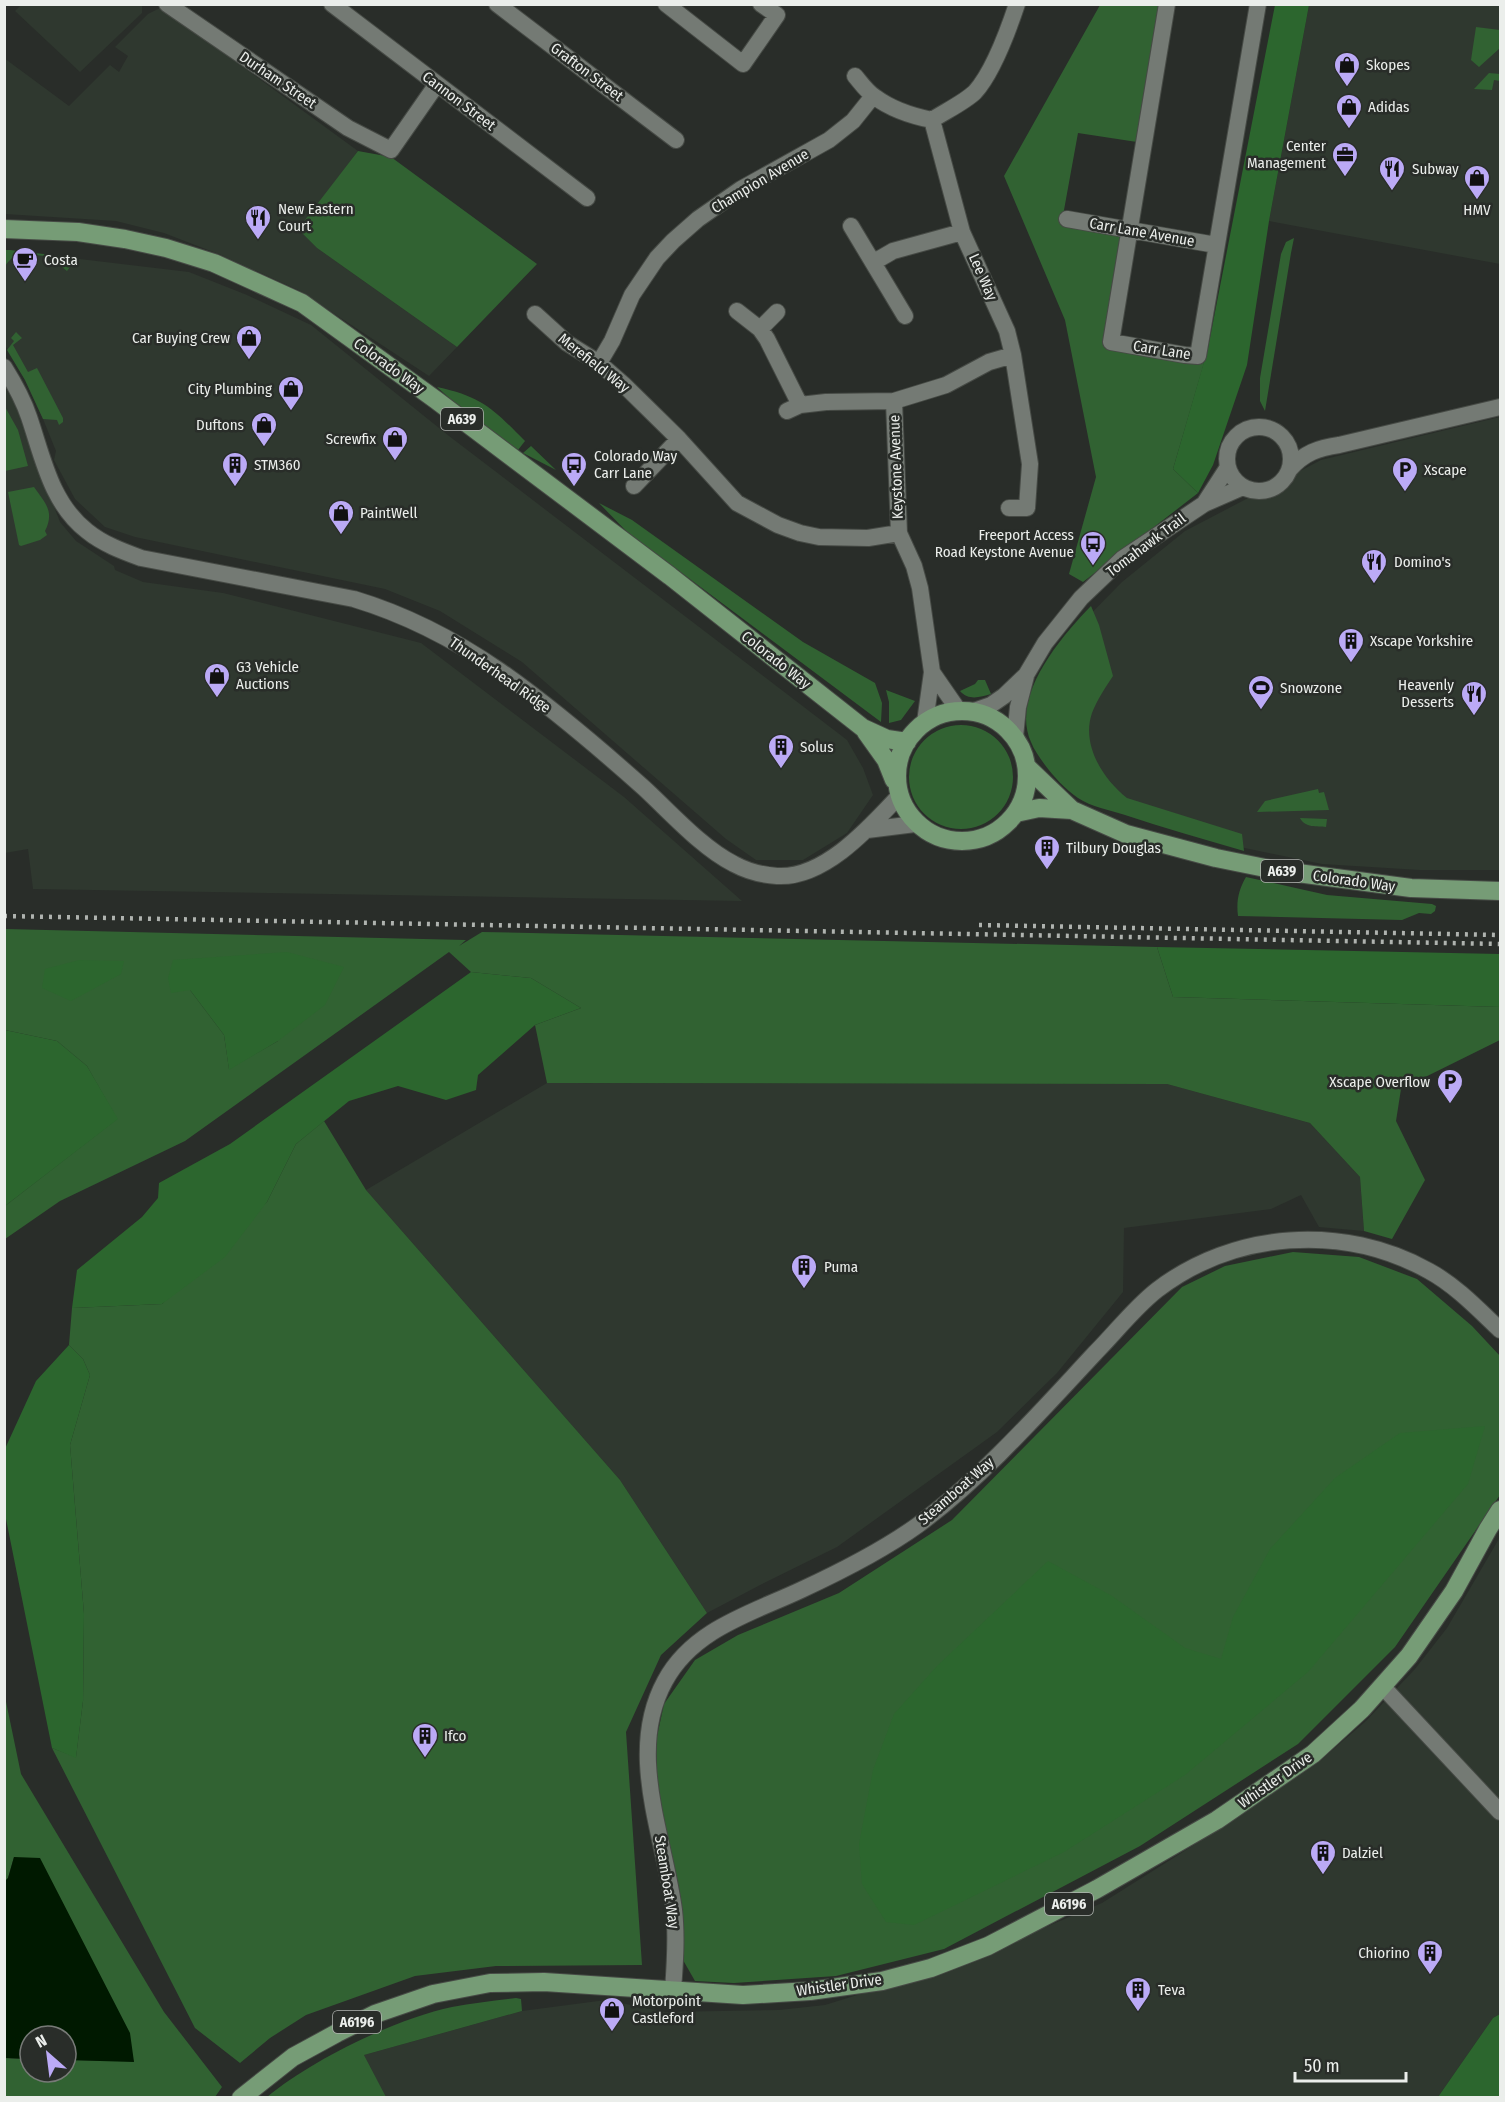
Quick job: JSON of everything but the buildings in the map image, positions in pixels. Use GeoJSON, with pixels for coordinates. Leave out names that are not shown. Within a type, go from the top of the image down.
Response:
{"type":"FeatureCollection","features":[{"type":"Feature","properties":{"kind":"main road","name":"Colorado Way"},"geometry":{"type":"LineString","coordinates":[[5,230],[78,232],[166,248],[214,263],[302,303],[436,400],[670,576],[863,728],[886,739],[907,741]]}},
{"type":"Feature","properties":{"kind":"main road"},"geometry":{"type":"LineString","coordinates":[[897,791],[896,774],[900,753],[911,734],[925,722],[940,714],[965,711]]}},
{"type":"Feature","properties":{"kind":"main road","name":"A639"},"geometry":{"type":"LineString","coordinates":[[897,791],[903,806],[915,824],[931,835],[949,841],[968,842],[987,837],[1003,827],[1016,813],[1025,793],[1027,767],[1015,737],[991,718],[965,711]]}},
{"type":"Feature","properties":{"kind":"main road","name":"Colorado Way"},"geometry":{"type":"LineString","coordinates":[[863,728],[886,760],[897,791]]}},
{"type":"Feature","properties":{"kind":"main road","name":"Colorado Way"},"geometry":{"type":"LineString","coordinates":[[1027,767],[1072,810],[1126,834],[1216,858],[1275,870],[1411,888],[1500,891]]}},
{"type":"Feature","properties":{"kind":"main road","name":"Colorado Way"},"geometry":{"type":"LineString","coordinates":[[1016,813],[1039,808],[1072,810]]}},
{"type":"Feature","properties":{"kind":"main road","name":"Whistler Drive"},"geometry":{"type":"LineString","coordinates":[[241,2097],[292,2057],[375,2014],[433,1994],[490,1983],[544,1982],[742,1995],[849,1987],[931,1968],[988,1946],[1097,1889],[1217,1820],[1313,1754],[1383,1687],[1435,1621],[1500,1510]]}},
{"type":"Feature","properties":{"kind":"street","name":"Durham Street"},"geometry":{"type":"LineString","coordinates":[[167,4],[348,128],[391,150],[437,84]]}},
{"type":"Feature","properties":{"kind":"street","name":"Cannon Street"},"geometry":{"type":"LineString","coordinates":[[332,4],[587,198]]}},
{"type":"Feature","properties":{"kind":"street","name":"Grafton Street"},"geometry":{"type":"LineString","coordinates":[[497,4],[676,140]]}},
{"type":"Feature","properties":{"kind":"street"},"geometry":{"type":"LineString","coordinates":[[666,4],[743,64],[777,15],[761,4]]}},
{"type":"Feature","properties":{"kind":"street"},"geometry":{"type":"LineString","coordinates":[[855,76],[873,96],[908,114],[932,120],[974,93],[989,70],[1007,34],[1017,4]]}},
{"type":"Feature","properties":{"kind":"street","name":"Carr Lane"},"geometry":{"type":"LineString","coordinates":[[1167,4],[1111,342],[1198,356],[1258,4]]}},
{"type":"Feature","properties":{"kind":"street","name":"Champion Avenue"},"geometry":{"type":"LineString","coordinates":[[599,363],[612,341],[632,296],[657,258],[673,241],[698,219],[741,189],[830,140],[853,120],[873,96]]}},
{"type":"Feature","properties":{"kind":"street","name":"Lee Way"},"geometry":{"type":"LineString","coordinates":[[932,120],[962,232],[1006,331],[1013,355],[1030,464],[1027,508],[1009,508]]}},
{"type":"Feature","properties":{"kind":"street","name":"Carr Lane Avenue"},"geometry":{"type":"LineString","coordinates":[[1067,219],[1216,245]]}},
{"type":"Feature","properties":{"kind":"street"},"geometry":{"type":"LineString","coordinates":[[851,226],[905,316]]}},
{"type":"Feature","properties":{"kind":"street"},"geometry":{"type":"LineString","coordinates":[[874,262],[893,251],[962,232]]}},
{"type":"Feature","properties":{"kind":"street","name":"Keystone Avenue"},"geometry":{"type":"LineString","coordinates":[[737,310],[760,329],[781,364],[794,408],[826,402],[894,401],[946,386],[989,362],[1013,355]]}},
{"type":"Feature","properties":{"kind":"street"},"geometry":{"type":"LineString","coordinates":[[760,329],[777,312]]}},
{"type":"Feature","properties":{"kind":"street","name":"Merefield Way"},"geometry":{"type":"LineString","coordinates":[[535,314],[567,343],[599,363],[623,384],[679,439],[737,503],[778,525],[800,533],[824,537],[868,538],[899,533]]}},
{"type":"Feature","properties":{"kind":"street","name":"Thunderhead Ridge"},"geometry":{"type":"LineString","coordinates":[[4,367],[17,388],[29,416],[51,486],[67,510],[86,531],[109,546],[141,558],[354,599],[381,607],[444,635],[500,671],[560,718],[636,781],[712,850],[734,865],[756,873],[778,876],[804,872],[827,860],[867,830],[897,791]]}},
{"type":"Feature","properties":{"kind":"street","name":"Keystone Avenue"},"geometry":{"type":"LineString","coordinates":[[894,401],[899,533],[914,566],[920,588],[932,672],[925,722]]}},
{"type":"Feature","properties":{"kind":"street","name":"Tomahawk Trail"},"geometry":{"type":"LineString","coordinates":[[965,711],[991,705],[1004,696],[1026,675],[1045,643],[1081,598],[1122,559],[1204,504],[1243,487],[1261,491],[1274,488],[1284,480],[1301,457],[1322,447],[1500,407]]}},
{"type":"Feature","properties":{"kind":"street","name":"Tomahawk Trail"},"geometry":{"type":"LineString","coordinates":[[1204,504],[1228,467],[1230,446],[1242,433],[1257,428],[1268,429],[1280,435],[1322,447]]}},
{"type":"Feature","properties":{"kind":"street"},"geometry":{"type":"LineString","coordinates":[[1280,435],[1290,451],[1290,469]]}},
{"type":"Feature","properties":{"kind":"street"},"geometry":{"type":"LineString","coordinates":[[634,486],[679,439]]}},
{"type":"Feature","properties":{"kind":"street"},"geometry":{"type":"LineString","coordinates":[[1228,467],[1235,480],[1243,487]]}},
{"type":"Feature","properties":{"kind":"street","name":"Keystone Avenue"},"geometry":{"type":"LineString","coordinates":[[932,672],[965,711]]}},
{"type":"Feature","properties":{"kind":"street","name":"Tomahawk Trail"},"geometry":{"type":"LineString","coordinates":[[1015,737],[1018,708],[1026,675]]}},
{"type":"Feature","properties":{"kind":"street","name":"Thunderhead Ridge"},"geometry":{"type":"LineString","coordinates":[[867,830],[915,824]]}},
{"type":"Feature","properties":{"kind":"street","name":"Steamboat Way"},"geometry":{"type":"LineString","coordinates":[[673,1990],[674,1912],[650,1783],[647,1752],[648,1729],[655,1701],[666,1678],[690,1648],[730,1621],[857,1563],[917,1526],[1008,1444],[1129,1316],[1155,1292],[1178,1275],[1206,1261],[1234,1251],[1272,1242],[1308,1239],[1357,1244],[1394,1254],[1430,1271],[1462,1294],[1500,1330]]}},
{"type":"Feature","properties":{"kind":"street"},"geometry":{"type":"LineString","coordinates":[[1383,1687],[1500,1812]]}},
{"type":"Feature","properties":{"kind":"shaded area"},"geometry":{"type":"Polygon","coordinates":[[[22,4],[142,5],[142,13],[80,72],[15,11],[22,4]]]}},
{"type":"Feature","properties":{"kind":"shaded area"},"geometry":{"type":"Polygon","coordinates":[[[1309,5],[1500,5],[1500,264],[1269,221],[1309,5]]]}},
{"type":"Feature","properties":{"kind":"shaded area"},"geometry":{"type":"Polygon","coordinates":[[[158,9],[165,10],[358,151],[299,230],[317,248],[457,347],[429,376],[298,290],[221,255],[164,233],[116,221],[5,214],[4,58],[69,106],[110,65],[119,72],[128,56],[115,47],[148,14],[158,9]]]}},
{"type":"Feature","properties":{"kind":"shaded area"},"geometry":{"type":"Polygon","coordinates":[[[4,250],[189,272],[247,295],[311,325],[449,436],[847,740],[863,768],[873,795],[847,833],[803,860],[756,860],[726,839],[522,662],[440,611],[385,589],[135,537],[105,527],[75,499],[54,460],[56,451],[43,419],[25,380],[5,345],[4,250]]]}},
{"type":"Feature","properties":{"kind":"shaded area"},"geometry":{"type":"Polygon","coordinates":[[[4,386],[14,402],[60,522],[76,541],[114,566],[115,570],[143,582],[223,593],[421,643],[624,797],[742,901],[33,889],[28,849],[5,853],[4,386]]]}},
{"type":"Feature","properties":{"kind":"shaded area","name":"Xscape"},"geometry":{"type":"Polygon","coordinates":[[[1500,417],[1500,870],[1420,870],[1322,864],[1240,847],[1104,804],[1047,667],[1069,636],[1122,582],[1185,531],[1321,460],[1500,417]]]}},
{"type":"Feature","properties":{"kind":"shaded area"},"geometry":{"type":"Polygon","coordinates":[[[547,1083],[1167,1084],[1310,1123],[1360,1177],[1364,1231],[1319,1227],[1301,1195],[1271,1209],[1124,1228],[1123,1292],[1057,1373],[997,1432],[837,1547],[707,1613],[620,1480],[366,1190],[547,1083]]]}},
{"type":"Feature","properties":{"kind":"shaded area"},"geometry":{"type":"Polygon","coordinates":[[[1500,1537],[1500,2014],[1493,2018],[1438,2097],[386,2098],[364,2055],[522,2011],[606,2000],[665,2012],[779,2010],[825,2005],[964,1962],[1102,1903],[1224,1826],[1316,1764],[1366,1721],[1415,1669],[1447,1628],[1500,1537]]]}},
{"type":"Feature","properties":{"kind":"shaded area"},"geometry":{"type":"Polygon","coordinates":[[[14,1857],[40,1858],[130,2033],[134,2062],[78,2060],[78,2024],[18,2024],[18,2059],[5,2058],[4,1882],[8,1878],[14,1857]]]}},
{"type":"Feature","properties":{"kind":"green space"},"geometry":{"type":"Polygon","coordinates":[[[1100,5],[1166,5],[1137,142],[1078,133],[1062,221],[1120,236],[1103,346],[1204,363],[1173,469],[1198,493],[1083,582],[1069,574],[1096,477],[1065,320],[1004,176],[1100,5]]]}},
{"type":"Feature","properties":{"kind":"green space"},"geometry":{"type":"Polygon","coordinates":[[[1275,5],[1309,5],[1269,221],[1247,365],[1213,465],[1198,493],[1173,469],[1208,348],[1275,5]]]}},
{"type":"Feature","properties":{"kind":"green space"},"geometry":{"type":"Polygon","coordinates":[[[1476,27],[1500,30],[1500,48],[1479,67],[1471,60],[1476,27]]]}},
{"type":"Feature","properties":{"kind":"green space"},"geometry":{"type":"Polygon","coordinates":[[[1489,73],[1500,74],[1500,81],[1494,80],[1492,90],[1474,89],[1489,73]]]}},
{"type":"Feature","properties":{"kind":"green space"},"geometry":{"type":"Polygon","coordinates":[[[358,151],[391,157],[537,264],[457,347],[317,248],[298,229],[358,151]]]}},
{"type":"Feature","properties":{"kind":"green space"},"geometry":{"type":"Polygon","coordinates":[[[1294,238],[1265,411],[1260,401],[1260,378],[1281,254],[1286,242],[1294,238]]]}},
{"type":"Feature","properties":{"kind":"green space"},"geometry":{"type":"Polygon","coordinates":[[[5,250],[77,258],[67,271],[48,256],[24,253],[15,256],[5,266],[5,250]]]}},
{"type":"Feature","properties":{"kind":"green space"},"geometry":{"type":"Polygon","coordinates":[[[16,332],[22,338],[13,345],[28,372],[37,368],[63,418],[63,422],[59,425],[57,420],[43,419],[25,380],[7,350],[14,341],[11,338],[16,332]]]}},
{"type":"Feature","properties":{"kind":"green space"},"geometry":{"type":"Polygon","coordinates":[[[437,387],[477,400],[495,412],[525,441],[518,450],[457,405],[437,387]]]}},
{"type":"Feature","properties":{"kind":"green space"},"geometry":{"type":"Polygon","coordinates":[[[4,405],[18,430],[28,466],[5,471],[4,405]]]}},
{"type":"Feature","properties":{"kind":"green space"},"geometry":{"type":"Polygon","coordinates":[[[531,446],[556,470],[523,453],[531,446]]]}},
{"type":"Feature","properties":{"kind":"green space"},"geometry":{"type":"Polygon","coordinates":[[[34,487],[49,513],[45,531],[47,535],[40,540],[21,546],[8,492],[34,487]]]}},
{"type":"Feature","properties":{"kind":"green space"},"geometry":{"type":"Polygon","coordinates":[[[599,503],[632,520],[803,642],[875,683],[882,703],[881,722],[627,532],[599,503]]]}},
{"type":"Feature","properties":{"kind":"green space"},"geometry":{"type":"Polygon","coordinates":[[[1091,606],[1099,625],[1113,676],[1096,703],[1089,725],[1092,749],[1102,771],[1127,798],[1242,834],[1244,851],[1089,804],[1064,787],[1037,754],[1026,724],[1027,706],[1033,687],[1053,651],[1091,606]]]}},
{"type":"Feature","properties":{"kind":"green space"},"geometry":{"type":"Polygon","coordinates":[[[978,680],[985,680],[991,694],[971,697],[960,691],[975,684],[978,680]]]}},
{"type":"Feature","properties":{"kind":"green space"},"geometry":{"type":"Polygon","coordinates":[[[886,690],[915,701],[901,720],[889,723],[889,702],[886,690]]]}},
{"type":"Feature","properties":{"kind":"green space"},"geometry":{"type":"Polygon","coordinates":[[[961,725],[981,729],[998,740],[1009,757],[1013,777],[1009,797],[998,814],[981,825],[961,829],[941,825],[924,814],[913,797],[909,777],[913,757],[924,740],[941,729],[961,725]]]}},
{"type":"Feature","properties":{"kind":"green space"},"geometry":{"type":"Polygon","coordinates":[[[1318,789],[1319,793],[1324,792],[1329,810],[1257,812],[1265,801],[1318,789]]]}},
{"type":"Feature","properties":{"kind":"green space"},"geometry":{"type":"Polygon","coordinates":[[[1300,818],[1327,819],[1326,827],[1308,825],[1300,818]]]}},
{"type":"Feature","properties":{"kind":"green space"},"geometry":{"type":"Polygon","coordinates":[[[1246,877],[1327,895],[1436,906],[1435,911],[1431,914],[1419,913],[1402,920],[1238,916],[1239,895],[1246,877]]]}},
{"type":"Feature","properties":{"kind":"green space"},"geometry":{"type":"Polygon","coordinates":[[[5,929],[466,940],[459,946],[482,932],[1157,947],[1173,997],[1500,1007],[1500,1040],[1401,1089],[1396,1121],[1425,1180],[1392,1239],[1364,1231],[1360,1177],[1310,1123],[1167,1084],[547,1083],[535,1025],[581,1008],[531,978],[471,972],[449,952],[185,1141],[60,1201],[5,1239],[5,1206],[117,1119],[87,1066],[57,1041],[5,1030],[5,929]],[[190,990],[224,1035],[229,1069],[278,1041],[190,990]]]}},
{"type":"Feature","properties":{"kind":"green space"},"geometry":{"type":"Polygon","coordinates":[[[1157,947],[1500,954],[1500,1007],[1173,997],[1157,947]]]}},
{"type":"Feature","properties":{"kind":"green space"},"geometry":{"type":"Polygon","coordinates":[[[287,952],[344,967],[325,1005],[278,1041],[229,1070],[224,1035],[190,990],[171,993],[168,978],[173,960],[287,952]]]}},
{"type":"Feature","properties":{"kind":"green space"},"geometry":{"type":"Polygon","coordinates":[[[79,960],[124,961],[121,974],[71,1001],[42,988],[45,969],[79,960]]]}},
{"type":"Feature","properties":{"kind":"green space"},"geometry":{"type":"Polygon","coordinates":[[[471,972],[531,978],[581,1008],[535,1025],[478,1075],[476,1090],[446,1100],[398,1086],[349,1101],[296,1144],[267,1202],[225,1257],[162,1304],[72,1308],[77,1270],[142,1217],[158,1198],[159,1183],[230,1144],[471,972]]]}},
{"type":"Feature","properties":{"kind":"green space"},"geometry":{"type":"Polygon","coordinates":[[[5,1030],[57,1041],[87,1066],[118,1119],[5,1206],[5,1030]]]}},
{"type":"Feature","properties":{"kind":"green space"},"geometry":{"type":"Polygon","coordinates":[[[324,1121],[366,1190],[620,1480],[707,1613],[661,1655],[626,1732],[642,1965],[496,1966],[415,1976],[306,2015],[270,2038],[240,2063],[195,2028],[52,1748],[76,1757],[83,1701],[84,1614],[70,1445],[90,1375],[83,1359],[69,1345],[72,1308],[162,1304],[267,1202],[296,1144],[324,1121]]]}},
{"type":"Feature","properties":{"kind":"green space"},"geometry":{"type":"Polygon","coordinates":[[[1293,1252],[1359,1257],[1417,1279],[1472,1326],[1500,1356],[1500,1495],[1395,1647],[1298,1744],[1140,1846],[944,1949],[836,1976],[734,1983],[695,1981],[683,1960],[657,1777],[656,1741],[664,1704],[695,1660],[738,1635],[839,1593],[952,1520],[1182,1287],[1225,1266],[1293,1252]]]}},
{"type":"Feature","properties":{"kind":"green space"},"geometry":{"type":"Polygon","coordinates":[[[69,1345],[83,1359],[90,1375],[70,1445],[84,1614],[83,1701],[76,1758],[52,1748],[5,1514],[4,1451],[36,1381],[69,1345]]]}},
{"type":"Feature","properties":{"kind":"green space"},"geometry":{"type":"Polygon","coordinates":[[[1485,1426],[1468,1484],[1308,1672],[1185,1775],[1064,1852],[914,1925],[886,1922],[862,1884],[859,1844],[873,1770],[894,1714],[937,1666],[1048,1561],[1112,1596],[1185,1648],[1221,1659],[1233,1617],[1270,1549],[1335,1478],[1400,1433],[1485,1426]]]}},
{"type":"Feature","properties":{"kind":"green space"},"geometry":{"type":"Polygon","coordinates":[[[4,1692],[21,1774],[164,2012],[222,2087],[215,2097],[5,2097],[5,2058],[18,2059],[18,2084],[78,2084],[78,2060],[134,2061],[14,1857],[5,1882],[4,1692]]]}},
{"type":"Feature","properties":{"kind":"green space"},"geometry":{"type":"Polygon","coordinates":[[[521,1999],[522,2011],[364,2055],[386,2097],[267,2097],[330,2055],[405,2021],[452,2007],[521,1999]]]}},
{"type":"Feature","properties":{"kind":"green space"},"geometry":{"type":"Polygon","coordinates":[[[1500,2014],[1500,2097],[1438,2097],[1493,2018],[1500,2014]]]}},
{"type":"Feature","properties":{"kind":"railway"},"geometry":{"type":"LineString","coordinates":[[4,916],[1500,944]]}},
{"type":"Feature","properties":{"kind":"railway"},"geometry":{"type":"LineString","coordinates":[[979,925],[1500,935]]}},
{"type":"Feature","properties":{"kind":"place","name":"Skopes"},"geometry":{"type":"Point","coordinates":[1347,88]}},
{"type":"Feature","properties":{"kind":"place","name":"Adidas"},"geometry":{"type":"Point","coordinates":[1349,130]}},
{"type":"Feature","properties":{"kind":"place","name":"Center Management"},"geometry":{"type":"Point","coordinates":[1345,178]}},
{"type":"Feature","properties":{"kind":"place","name":"Subway"},"geometry":{"type":"Point","coordinates":[1392,192]}},
{"type":"Feature","properties":{"kind":"place","name":"HMV"},"geometry":{"type":"Point","coordinates":[1477,201]}},
{"type":"Feature","properties":{"kind":"place","name":"New Eastern Court"},"geometry":{"type":"Point","coordinates":[258,241]}},
{"type":"Feature","properties":{"kind":"place","name":"Costa"},"geometry":{"type":"Point","coordinates":[25,283]}},
{"type":"Feature","properties":{"kind":"place","name":"Car Buying Crew"},"geometry":{"type":"Point","coordinates":[249,361]}},
{"type":"Feature","properties":{"kind":"place","name":"City Plumbing"},"geometry":{"type":"Point","coordinates":[291,412]}},
{"type":"Feature","properties":{"kind":"place","name":"Duftons"},"geometry":{"type":"Point","coordinates":[264,448]}},
{"type":"Feature","properties":{"kind":"place","name":"Screwfix"},"geometry":{"type":"Point","coordinates":[395,462]}},
{"type":"Feature","properties":{"kind":"place","name":"STM360"},"geometry":{"type":"Point","coordinates":[235,488]}},
{"type":"Feature","properties":{"kind":"place","name":"Colorado Way Carr Lane"},"geometry":{"type":"Point","coordinates":[574,488]}},
{"type":"Feature","properties":{"kind":"place","name":"Xscape"},"geometry":{"type":"Point","coordinates":[1405,493]}},
{"type":"Feature","properties":{"kind":"place","name":"PaintWell"},"geometry":{"type":"Point","coordinates":[341,536]}},
{"type":"Feature","properties":{"kind":"place","name":"Freeport Access Road Keystone Avenue"},"geometry":{"type":"Point","coordinates":[1093,567]}},
{"type":"Feature","properties":{"kind":"place","name":"Domino's"},"geometry":{"type":"Point","coordinates":[1374,585]}},
{"type":"Feature","properties":{"kind":"place","name":"Xscape Yorkshire"},"geometry":{"type":"Point","coordinates":[1351,664]}},
{"type":"Feature","properties":{"kind":"place","name":"G3 Vehicle Auctions"},"geometry":{"type":"Point","coordinates":[217,699]}},
{"type":"Feature","properties":{"kind":"place","name":"Snowzone"},"geometry":{"type":"Point","coordinates":[1261,711]}},
{"type":"Feature","properties":{"kind":"place","name":"Heavenly Desserts"},"geometry":{"type":"Point","coordinates":[1474,717]}},
{"type":"Feature","properties":{"kind":"place","name":"Solus"},"geometry":{"type":"Point","coordinates":[781,770]}},
{"type":"Feature","properties":{"kind":"place","name":"Tilbury Douglas"},"geometry":{"type":"Point","coordinates":[1047,871]}},
{"type":"Feature","properties":{"kind":"place","name":"Xscape Overflow"},"geometry":{"type":"Point","coordinates":[1450,1105]}},
{"type":"Feature","properties":{"kind":"place","name":"Puma"},"geometry":{"type":"Point","coordinates":[804,1290]}},
{"type":"Feature","properties":{"kind":"place","name":"Ifco"},"geometry":{"type":"Point","coordinates":[425,1759]}},
{"type":"Feature","properties":{"kind":"place","name":"Dalziel"},"geometry":{"type":"Point","coordinates":[1323,1876]}},
{"type":"Feature","properties":{"kind":"place","name":"Chiorino"},"geometry":{"type":"Point","coordinates":[1430,1976]}},
{"type":"Feature","properties":{"kind":"place","name":"Teva"},"geometry":{"type":"Point","coordinates":[1138,2013]}},
{"type":"Feature","properties":{"kind":"place","name":"Motorpoint Castleford"},"geometry":{"type":"Point","coordinates":[612,2033]}}]}
